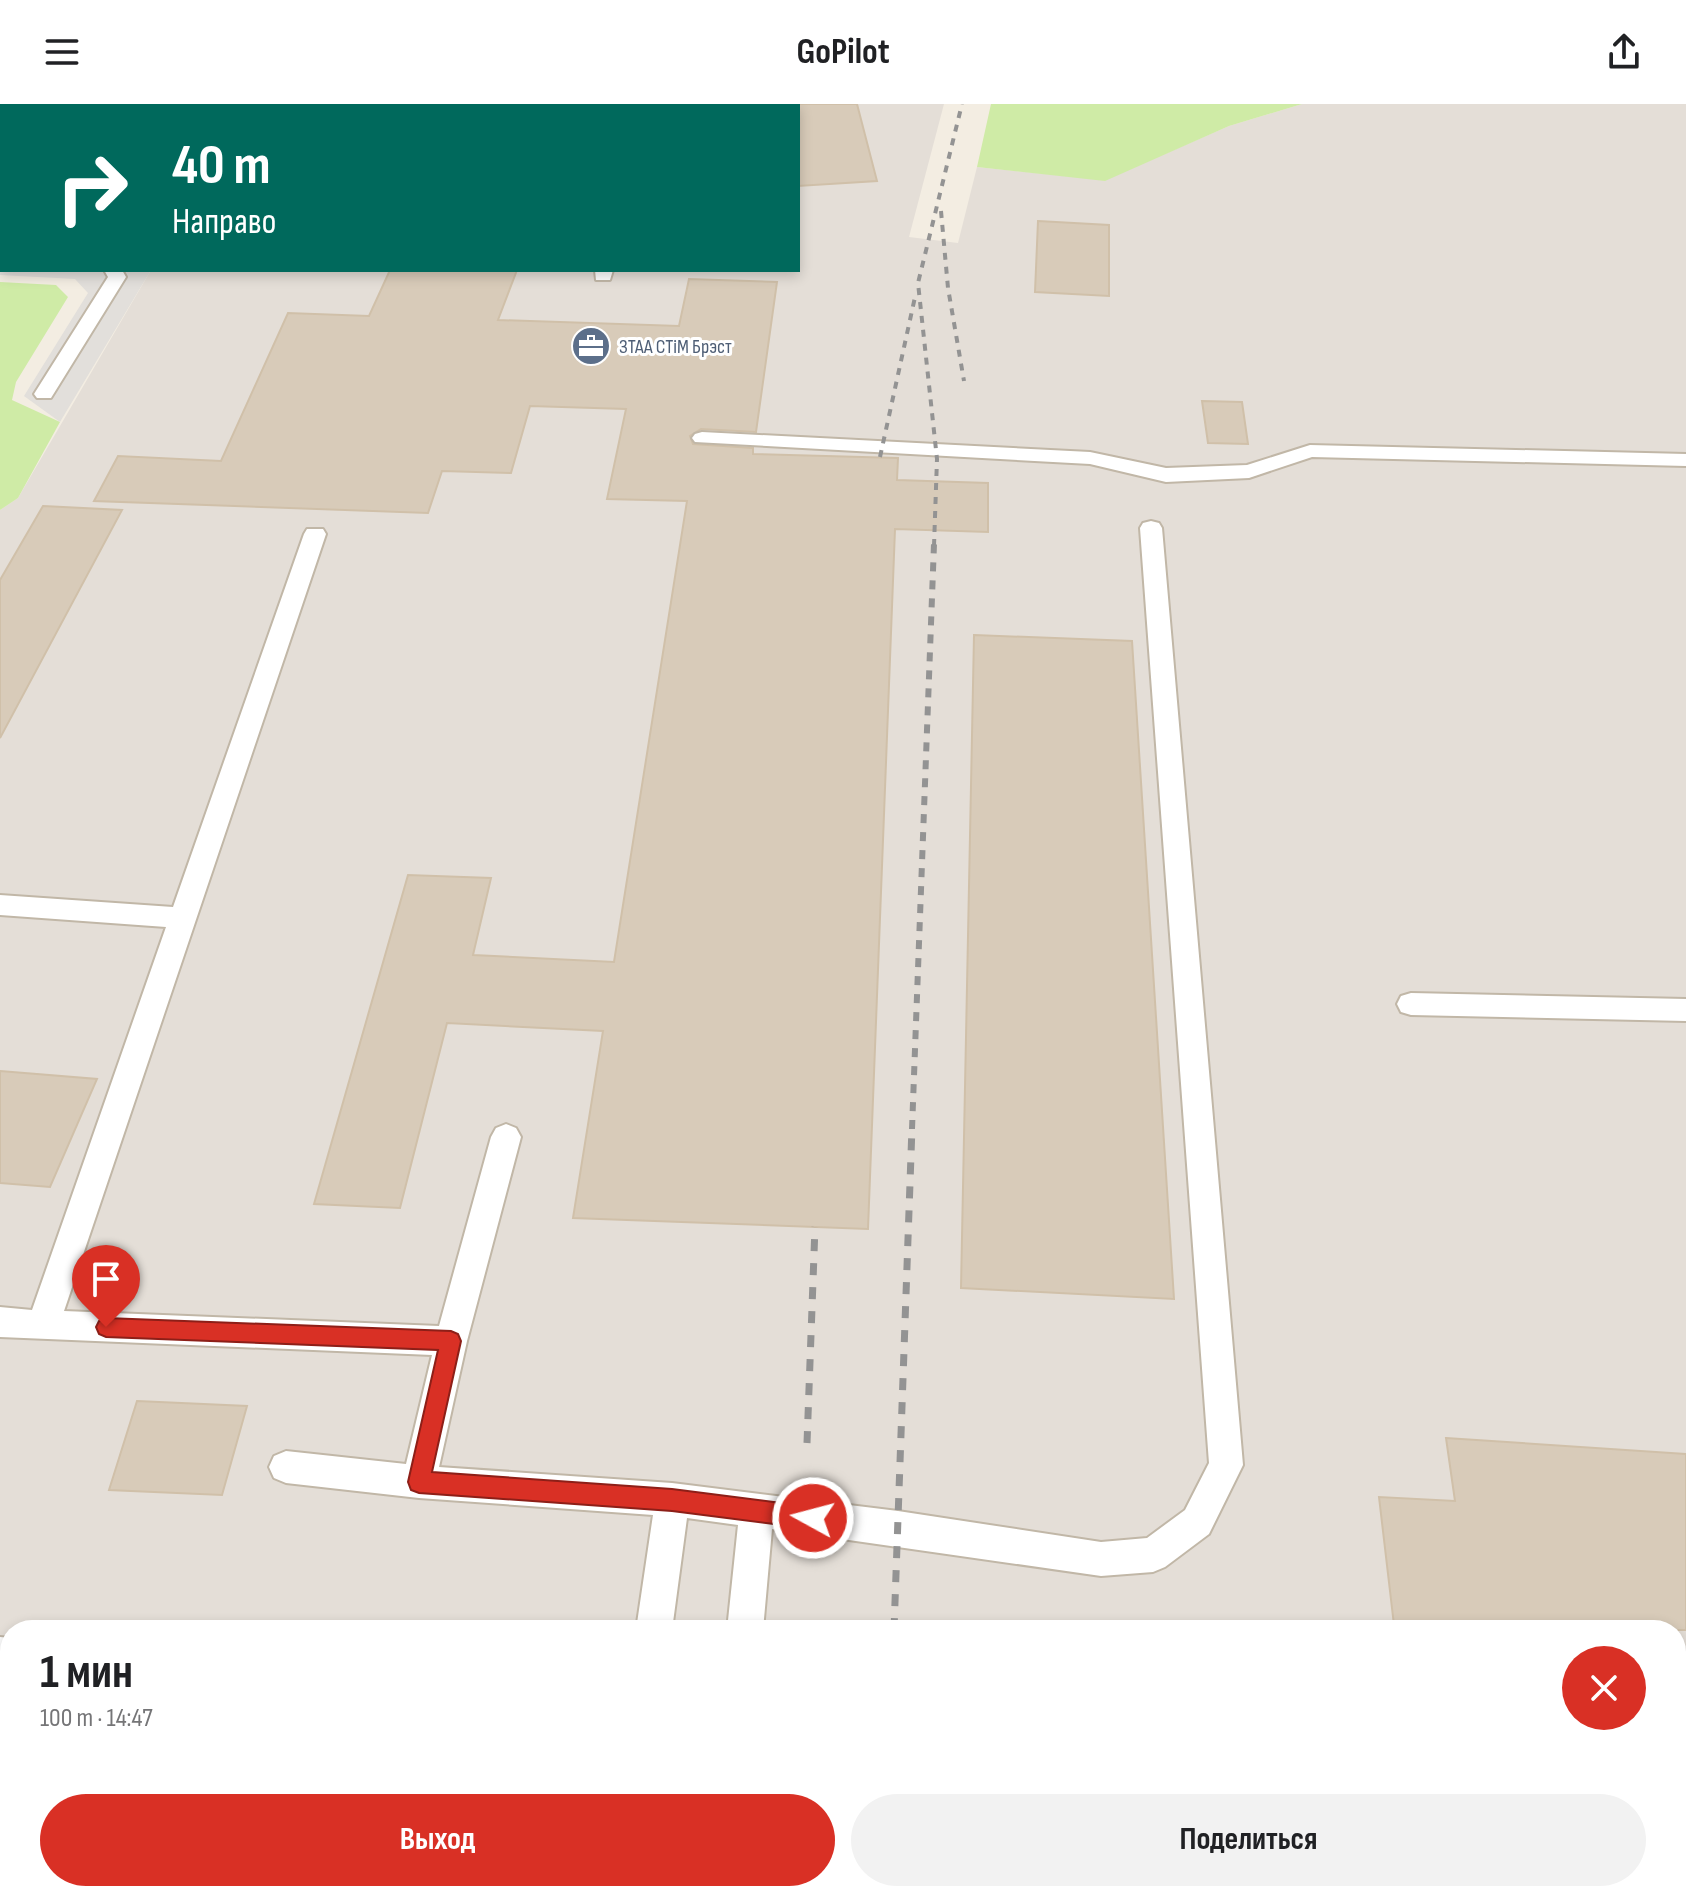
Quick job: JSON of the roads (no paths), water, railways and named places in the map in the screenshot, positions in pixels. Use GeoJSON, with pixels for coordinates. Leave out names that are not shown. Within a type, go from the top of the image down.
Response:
{"type":"FeatureCollection","features":[{"type":"Feature","properties":{"kind":"lane"},"geometry":{"type":"LineString","coordinates":[[44,394],[117,277],[114,272]]}},
{"type":"Feature","properties":{"kind":"lane"},"geometry":{"type":"LineString","coordinates":[[702,438],[1090,458],[1166,475],[1249,471],[1310,451],[1686,460]]}},
{"type":"Feature","properties":{"kind":"lane"},"geometry":{"type":"LineString","coordinates":[[286,1467],[419,1482],[672,1500],[898,1528],[1101,1559],[1153,1555],[1197,1522],[1226,1465],[1151,528]]}},
{"type":"Feature","properties":{"kind":"lane"},"geometry":{"type":"LineString","coordinates":[[43,1325],[315,534]]}},
{"type":"Feature","properties":{"kind":"lane"},"geometry":{"type":"LineString","coordinates":[[0,905],[183,918]]}},
{"type":"Feature","properties":{"kind":"lane"},"geometry":{"type":"LineString","coordinates":[[1411,1004],[1686,1010]]}},
{"type":"Feature","properties":{"kind":"lane"},"geometry":{"type":"LineString","coordinates":[[419,1482],[451,1341],[506,1137]]}},
{"type":"Feature","properties":{"kind":"lane"},"geometry":{"type":"LineString","coordinates":[[0,1322],[451,1341]]}},
{"type":"Feature","properties":{"kind":"lane"},"geometry":{"type":"LineString","coordinates":[[655,1620],[672,1500]]}},
{"type":"Feature","properties":{"kind":"lane"},"geometry":{"type":"LineString","coordinates":[[746,1620],[757,1511]]}},
{"type":"Feature","properties":{"kind":"railway"},"geometry":{"type":"LineString","coordinates":[[934,546],[937,459],[918,283],[962,104]]}},
{"type":"Feature","properties":{"kind":"railway"},"geometry":{"type":"LineString","coordinates":[[941,211],[948,288],[964,381]]}},
{"type":"Feature","properties":{"kind":"railway"},"geometry":{"type":"LineString","coordinates":[[880,457],[915,297]]}},
{"type":"Feature","properties":{"kind":"railway"},"geometry":{"type":"LineString","coordinates":[[912,1129],[934,544]]}},
{"type":"Feature","properties":{"kind":"railway"},"geometry":{"type":"LineString","coordinates":[[894,1620],[912,1127]]}},
{"type":"Feature","properties":{"kind":"railway"},"geometry":{"type":"LineString","coordinates":[[807,1443],[815,1227]]}},
{"type":"Feature","properties":{"kind":"place","name":"ЗТАА СТіМ Брэст"},"geometry":{"type":"Point","coordinates":[591,346]}}]}
